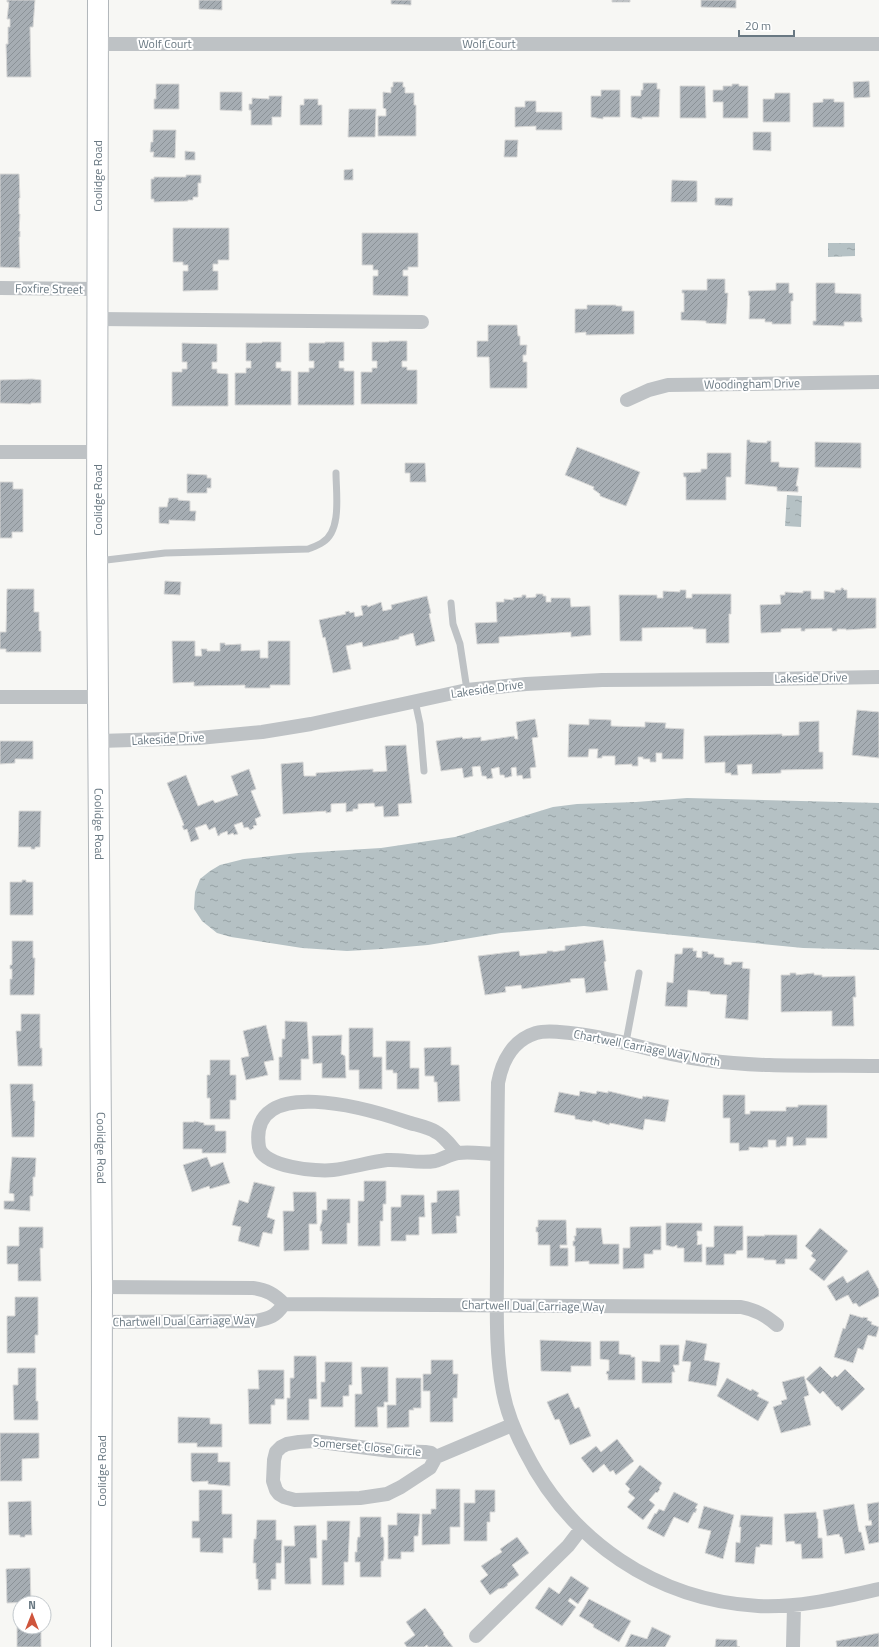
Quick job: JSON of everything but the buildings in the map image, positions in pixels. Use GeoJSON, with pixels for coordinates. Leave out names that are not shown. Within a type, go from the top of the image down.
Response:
{"type":"FeatureCollection","features":[{"type":"Feature","properties":{"kind":"street","name":"Coolidge Road"},"geometry":{"type":"LineString","coordinates":[[98,0],[98,561],[102,1287],[101,1647]]}},
{"type":"Feature","properties":{"kind":"street","name":"Wolf Court"},"geometry":{"type":"LineString","coordinates":[[98,44],[879,44]]}},
{"type":"Feature","properties":{"kind":"street","name":"Foxfire Street"},"geometry":{"type":"LineString","coordinates":[[0,288],[98,289]]}},
{"type":"Feature","properties":{"kind":"street"},"geometry":{"type":"LineString","coordinates":[[98,319],[422,322]]}},
{"type":"Feature","properties":{"kind":"street","name":"Woodingham Drive"},"geometry":{"type":"LineString","coordinates":[[628,400],[649,390],[668,384],[879,382]]}},
{"type":"Feature","properties":{"kind":"street"},"geometry":{"type":"LineString","coordinates":[[0,452],[98,452]]}},
{"type":"Feature","properties":{"kind":"street","name":"Lakeside Drive"},"geometry":{"type":"LineString","coordinates":[[99,741],[199,738],[262,732],[311,724],[467,690],[526,684],[602,680],[879,677]]}},
{"type":"Feature","properties":{"kind":"street"},"geometry":{"type":"LineString","coordinates":[[0,697],[99,697]]}},
{"type":"Feature","properties":{"kind":"street","name":"Chartwell Carriage Way North"},"geometry":{"type":"LineString","coordinates":[[879,1066],[752,1065],[728,1063],[704,1060],[586,1034],[552,1032],[537,1033],[524,1038],[506,1056],[499,1076],[497,1154],[497,1305],[499,1366],[503,1393],[512,1425],[534,1469],[555,1501],[581,1529],[608,1553],[639,1572],[696,1596],[727,1603],[758,1606],[794,1606],[879,1589]]}},
{"type":"Feature","properties":{"kind":"street"},"geometry":{"type":"LineString","coordinates":[[458,1153],[436,1132],[380,1113],[321,1102],[299,1102],[273,1109],[264,1116],[259,1126],[259,1148],[264,1156],[272,1161],[287,1166],[320,1171],[388,1160],[433,1161],[458,1153],[497,1154]]}},
{"type":"Feature","properties":{"kind":"street"},"geometry":{"type":"LineString","coordinates":[[102,1287],[253,1288],[267,1290],[284,1304]]}},
{"type":"Feature","properties":{"kind":"street","name":"Chartwell Dual Carriage Way"},"geometry":{"type":"LineString","coordinates":[[102,1322],[256,1321],[270,1318],[278,1314],[284,1304],[497,1305],[518,1307],[741,1307],[755,1310],[767,1316],[777,1325]]}},
{"type":"Feature","properties":{"kind":"street","name":"Somerset Close Circle"},"geometry":{"type":"LineString","coordinates":[[436,1457],[431,1453],[425,1452],[391,1451],[313,1441],[299,1442],[287,1444],[276,1452],[273,1481],[279,1494],[295,1500],[360,1498],[387,1494],[401,1487],[430,1468],[436,1457],[512,1425]]}},
{"type":"Feature","properties":{"kind":"street"},"geometry":{"type":"LineString","coordinates":[[476,1636],[568,1546],[581,1529]]}},
{"type":"Feature","properties":{"kind":"street"},"geometry":{"type":"LineString","coordinates":[[794,1606],[794,1647]]}},
{"type":"Feature","properties":{"kind":"lane"},"geometry":{"type":"LineString","coordinates":[[98,561],[165,553],[308,549],[324,542],[332,532],[336,518],[336,473]]}},
{"type":"Feature","properties":{"kind":"lane"},"geometry":{"type":"LineString","coordinates":[[451,603],[453,624],[460,644],[467,690]]}},
{"type":"Feature","properties":{"kind":"lane"},"geometry":{"type":"LineString","coordinates":[[415,701],[420,724],[424,771]]}},
{"type":"Feature","properties":{"kind":"lane"},"geometry":{"type":"LineString","coordinates":[[626,1042],[639,973]]}},
{"type":"Feature","properties":{"kind":"water"},"geometry":{"type":"Polygon","coordinates":[[[828,243],[855,243],[855,256],[828,257],[828,243]]]}},
{"type":"Feature","properties":{"kind":"water"},"geometry":{"type":"Polygon","coordinates":[[[787,495],[802,496],[801,527],[785,526],[787,495]]]}},
{"type":"Feature","properties":{"kind":"water"},"geometry":{"type":"Polygon","coordinates":[[[687,798],[879,803],[879,950],[803,948],[584,926],[501,933],[428,945],[347,951],[302,948],[231,937],[217,933],[202,921],[194,909],[195,892],[200,879],[220,865],[244,859],[298,853],[381,848],[455,837],[553,807],[577,804],[636,802],[687,798]]]}}]}
